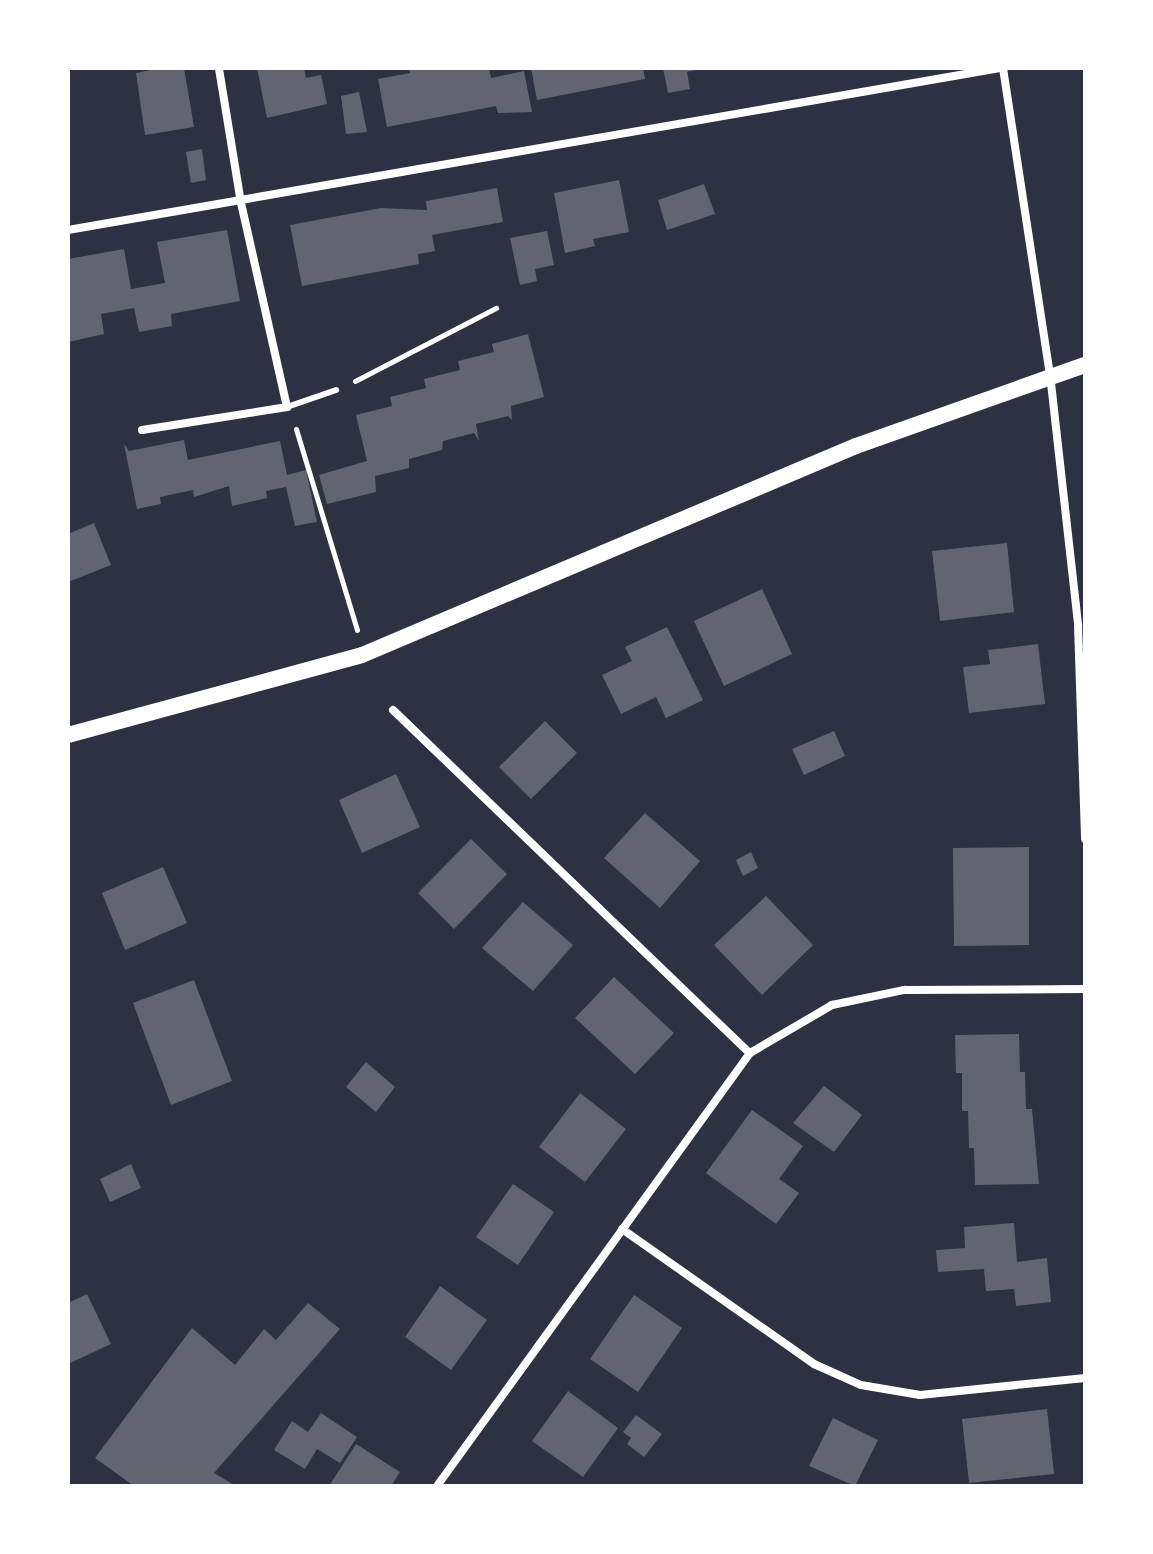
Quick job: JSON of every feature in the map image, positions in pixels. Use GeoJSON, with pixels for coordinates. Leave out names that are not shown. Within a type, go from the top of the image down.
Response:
{"type":"FeatureCollection","features":[{"type":"Feature","properties":{"kind":"main road"},"geometry":{"type":"LineString","coordinates":[[68,735],[362,655],[856,446],[1050,374],[1085,365]]}},
{"type":"Feature","properties":{"kind":"street"},"geometry":{"type":"LineString","coordinates":[[142,430],[287,407],[241,203],[219,68]]}},
{"type":"Feature","properties":{"kind":"street"},"geometry":{"type":"LineString","coordinates":[[68,230],[241,203],[1001,68],[1050,374],[1078,625],[1085,839]]}},
{"type":"Feature","properties":{"kind":"street"},"geometry":{"type":"LineString","coordinates":[[393,710],[750,1053]]}},
{"type":"Feature","properties":{"kind":"street"},"geometry":{"type":"LineString","coordinates":[[437,1486],[750,1053],[832,1005],[904,990],[1085,989]]}},
{"type":"Feature","properties":{"kind":"street"},"geometry":{"type":"LineString","coordinates":[[622,1229],[814,1364],[861,1385],[920,1395],[1085,1378]]}},
{"type":"Feature","properties":{"kind":"lane"},"geometry":{"type":"LineString","coordinates":[[287,407],[340,388]]}},
{"type":"Feature","properties":{"kind":"path"},"geometry":{"type":"LineString","coordinates":[[340,388],[496,308]]}},
{"type":"Feature","properties":{"kind":"path"},"geometry":{"type":"LineString","coordinates":[[287,407],[342,570],[362,655]]}},
{"type":"Feature","properties":{"kind":"building"},"geometry":{"type":"Polygon","coordinates":[[[184,68],[194,127],[145,135],[136,73],[184,68]]]}},
{"type":"Feature","properties":{"kind":"building"},"geometry":{"type":"Polygon","coordinates":[[[257,68],[304,68],[306,78],[321,75],[327,104],[267,118],[257,68]]]}},
{"type":"Feature","properties":{"kind":"building"},"geometry":{"type":"Polygon","coordinates":[[[409,68],[489,68],[491,78],[524,71],[532,112],[498,113],[496,106],[387,127],[378,79],[410,73],[409,68]]]}},
{"type":"Feature","properties":{"kind":"building"},"geometry":{"type":"Polygon","coordinates":[[[531,68],[643,68],[645,79],[537,100],[531,68]]]}},
{"type":"Feature","properties":{"kind":"building"},"geometry":{"type":"Polygon","coordinates":[[[663,68],[700,69],[687,72],[690,89],[668,93],[663,68]]]}},
{"type":"Feature","properties":{"kind":"building"},"geometry":{"type":"Polygon","coordinates":[[[359,92],[367,132],[346,134],[341,96],[359,92]]]}},
{"type":"Feature","properties":{"kind":"building"},"geometry":{"type":"Polygon","coordinates":[[[202,149],[206,180],[191,183],[186,152],[202,149]]]}},
{"type":"Feature","properties":{"kind":"building"},"geometry":{"type":"Polygon","coordinates":[[[619,180],[629,232],[593,239],[595,246],[565,253],[554,193],[619,180]]]}},
{"type":"Feature","properties":{"kind":"building"},"geometry":{"type":"Polygon","coordinates":[[[704,184],[715,214],[667,230],[658,200],[704,184]]]}},
{"type":"Feature","properties":{"kind":"building"},"geometry":{"type":"Polygon","coordinates":[[[497,188],[503,222],[432,235],[435,251],[418,254],[419,264],[302,286],[290,225],[381,208],[427,210],[426,201],[497,188]]]}},
{"type":"Feature","properties":{"kind":"building"},"geometry":{"type":"Polygon","coordinates":[[[227,230],[240,301],[171,314],[172,326],[139,332],[134,308],[101,314],[104,334],[68,342],[68,259],[124,249],[131,289],[165,283],[157,242],[227,230]]]}},
{"type":"Feature","properties":{"kind":"building"},"geometry":{"type":"Polygon","coordinates":[[[547,231],[554,265],[535,269],[537,281],[520,285],[510,238],[547,231]]]}},
{"type":"Feature","properties":{"kind":"building"},"geometry":{"type":"Polygon","coordinates":[[[528,334],[544,397],[511,406],[512,420],[508,416],[476,424],[479,441],[474,433],[443,441],[442,450],[409,459],[409,468],[375,476],[376,492],[327,504],[319,475],[367,461],[356,415],[392,406],[390,397],[426,388],[424,379],[460,370],[458,361],[494,352],[492,344],[528,334]]]}},
{"type":"Feature","properties":{"kind":"building"},"geometry":{"type":"Polygon","coordinates":[[[184,440],[188,460],[280,441],[287,475],[306,470],[317,522],[295,526],[286,487],[266,491],[267,498],[232,506],[229,486],[194,497],[193,490],[160,497],[161,504],[137,509],[124,444],[129,451],[184,440]]]}},
{"type":"Feature","properties":{"kind":"building"},"geometry":{"type":"Polygon","coordinates":[[[94,523],[111,565],[68,582],[68,534],[94,523]]]}},
{"type":"Feature","properties":{"kind":"building"},"geometry":{"type":"Polygon","coordinates":[[[1007,543],[1014,612],[940,621],[932,551],[1007,543]]]}},
{"type":"Feature","properties":{"kind":"building"},"geometry":{"type":"Polygon","coordinates":[[[762,589],[792,654],[724,686],[694,621],[762,589]]]}},
{"type":"Feature","properties":{"kind":"building"},"geometry":{"type":"Polygon","coordinates":[[[667,627],[703,700],[666,718],[656,697],[621,714],[602,675],[632,661],[625,647],[667,627]]]}},
{"type":"Feature","properties":{"kind":"building"},"geometry":{"type":"Polygon","coordinates":[[[1038,644],[1045,704],[969,713],[963,667],[990,664],[988,650],[1038,644]]]}},
{"type":"Feature","properties":{"kind":"building"},"geometry":{"type":"Polygon","coordinates":[[[545,721],[577,753],[531,799],[499,767],[545,721]]]}},
{"type":"Feature","properties":{"kind":"building"},"geometry":{"type":"Polygon","coordinates":[[[834,731],[845,756],[804,775],[792,749],[834,731]]]}},
{"type":"Feature","properties":{"kind":"building"},"geometry":{"type":"Polygon","coordinates":[[[396,774],[420,827],[362,853],[339,800],[396,774]]]}},
{"type":"Feature","properties":{"kind":"building"},"geometry":{"type":"Polygon","coordinates":[[[645,813],[700,861],[660,908],[604,858],[645,813]]]}},
{"type":"Feature","properties":{"kind":"building"},"geometry":{"type":"Polygon","coordinates":[[[471,839],[507,874],[454,929],[418,893],[471,839]]]}},
{"type":"Feature","properties":{"kind":"building"},"geometry":{"type":"Polygon","coordinates":[[[1029,847],[1029,945],[954,946],[953,848],[1029,847]]]}},
{"type":"Feature","properties":{"kind":"building"},"geometry":{"type":"Polygon","coordinates":[[[751,852],[758,868],[743,876],[736,860],[751,852]]]}},
{"type":"Feature","properties":{"kind":"building"},"geometry":{"type":"Polygon","coordinates":[[[163,867],[187,923],[125,950],[102,893],[163,867]]]}},
{"type":"Feature","properties":{"kind":"building"},"geometry":{"type":"Polygon","coordinates":[[[766,896],[813,945],[762,995],[714,945],[766,896]]]}},
{"type":"Feature","properties":{"kind":"building"},"geometry":{"type":"Polygon","coordinates":[[[523,902],[573,945],[533,991],[482,948],[523,902]]]}},
{"type":"Feature","properties":{"kind":"building"},"geometry":{"type":"Polygon","coordinates":[[[614,977],[674,1033],[635,1074],[575,1018],[614,977]]]}},
{"type":"Feature","properties":{"kind":"building"},"geometry":{"type":"Polygon","coordinates":[[[194,980],[232,1081],[171,1105],[133,1003],[194,980]]]}},
{"type":"Feature","properties":{"kind":"building"},"geometry":{"type":"Polygon","coordinates":[[[1019,1034],[1020,1072],[1025,1072],[1026,1109],[1032,1109],[1039,1184],[975,1185],[974,1148],[969,1148],[968,1111],[962,1111],[962,1073],[956,1073],[955,1035],[1019,1034]]]}},
{"type":"Feature","properties":{"kind":"building"},"geometry":{"type":"Polygon","coordinates":[[[366,1062],[395,1087],[376,1112],[346,1087],[366,1062]]]}},
{"type":"Feature","properties":{"kind":"building"},"geometry":{"type":"Polygon","coordinates":[[[824,1086],[862,1115],[834,1152],[793,1123],[824,1086]]]}},
{"type":"Feature","properties":{"kind":"building"},"geometry":{"type":"Polygon","coordinates":[[[580,1093],[626,1129],[585,1182],[539,1147],[580,1093]]]}},
{"type":"Feature","properties":{"kind":"building"},"geometry":{"type":"Polygon","coordinates":[[[752,1110],[803,1146],[779,1179],[799,1193],[776,1224],[706,1173],[752,1110]]]}},
{"type":"Feature","properties":{"kind":"building"},"geometry":{"type":"Polygon","coordinates":[[[131,1164],[141,1188],[110,1202],[100,1179],[131,1164]]]}},
{"type":"Feature","properties":{"kind":"building"},"geometry":{"type":"Polygon","coordinates":[[[513,1184],[554,1212],[518,1265],[476,1237],[513,1184]]]}},
{"type":"Feature","properties":{"kind":"building"},"geometry":{"type":"Polygon","coordinates":[[[1014,1223],[1017,1262],[1047,1258],[1051,1302],[1016,1306],[1014,1289],[986,1291],[984,1269],[938,1272],[936,1250],[965,1248],[964,1227],[1014,1223]]]}},
{"type":"Feature","properties":{"kind":"building"},"geometry":{"type":"Polygon","coordinates":[[[440,1286],[487,1320],[451,1370],[405,1337],[440,1286]]]}},
{"type":"Feature","properties":{"kind":"building"},"geometry":{"type":"Polygon","coordinates":[[[87,1294],[111,1344],[68,1364],[68,1303],[87,1294]]]}},
{"type":"Feature","properties":{"kind":"building"},"geometry":{"type":"Polygon","coordinates":[[[634,1295],[682,1328],[638,1392],[590,1359],[634,1295]]]}},
{"type":"Feature","properties":{"kind":"building"},"geometry":{"type":"Polygon","coordinates":[[[308,1303],[340,1329],[214,1473],[236,1486],[134,1486],[95,1458],[192,1328],[235,1365],[264,1329],[276,1340],[308,1303]]]}},
{"type":"Feature","properties":{"kind":"building"},"geometry":{"type":"Polygon","coordinates":[[[568,1391],[618,1428],[583,1477],[532,1441],[568,1391]]]}},
{"type":"Feature","properties":{"kind":"building"},"geometry":{"type":"Polygon","coordinates":[[[1047,1409],[1054,1474],[969,1483],[962,1419],[1047,1409]]]}},
{"type":"Feature","properties":{"kind":"building"},"geometry":{"type":"Polygon","coordinates":[[[321,1413],[357,1437],[340,1463],[317,1449],[305,1469],[274,1450],[292,1421],[308,1432],[321,1413]]]}},
{"type":"Feature","properties":{"kind":"building"},"geometry":{"type":"Polygon","coordinates":[[[636,1415],[662,1434],[644,1457],[627,1444],[631,1438],[623,1432],[636,1415]]]}},
{"type":"Feature","properties":{"kind":"building"},"geometry":{"type":"Polygon","coordinates":[[[833,1418],[878,1440],[855,1486],[809,1466],[833,1418]]]}},
{"type":"Feature","properties":{"kind":"building"},"geometry":{"type":"Polygon","coordinates":[[[356,1444],[400,1472],[391,1486],[329,1486],[356,1444]]]}}]}
